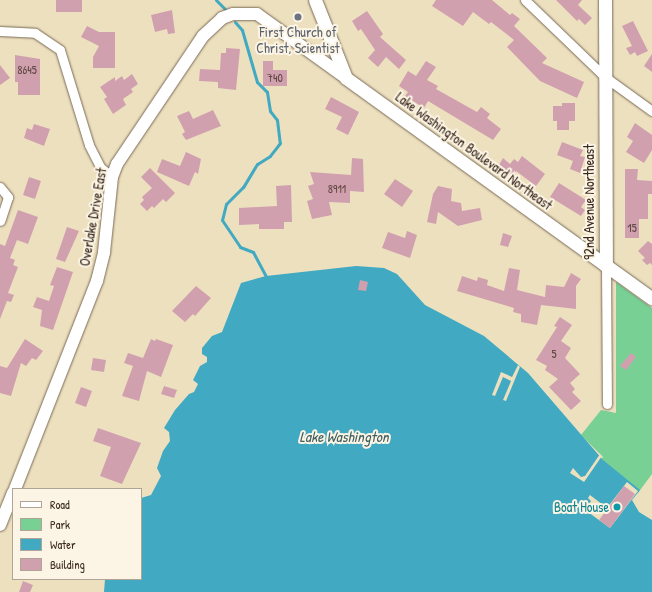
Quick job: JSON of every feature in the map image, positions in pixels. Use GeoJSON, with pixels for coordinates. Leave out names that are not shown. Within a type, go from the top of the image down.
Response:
{"type":"FeatureCollection","features":[{"type":"Feature","properties":{"kind":"main road"},"geometry":{"type":"LineString","coordinates":[[315,0],[346,78]]}},
{"type":"Feature","properties":{"kind":"main road","name":"92nd Avenue Northeast"},"geometry":{"type":"LineString","coordinates":[[605,0],[604,77],[606,266]]}},
{"type":"Feature","properties":{"kind":"main road","name":"Lake Washington Boulevard Northeast"},"geometry":{"type":"LineString","coordinates":[[346,78],[652,299]]}},
{"type":"Feature","properties":{"kind":"street"},"geometry":{"type":"LineString","coordinates":[[525,0],[604,77],[652,111]]}},
{"type":"Feature","properties":{"kind":"street","name":"Overlake Drive East"},"geometry":{"type":"LineString","coordinates":[[15,488],[97,281],[104,252],[112,177],[117,164],[169,84],[204,36],[222,18],[241,12],[258,14],[346,78]]}},
{"type":"Feature","properties":{"kind":"street"},"geometry":{"type":"LineString","coordinates":[[0,31],[35,33],[60,50],[89,144],[100,167],[112,177]]}},
{"type":"Feature","properties":{"kind":"street"},"geometry":{"type":"LineString","coordinates":[[318,58],[333,45]]}},
{"type":"Feature","properties":{"kind":"street"},"geometry":{"type":"LineString","coordinates":[[0,187],[8,197],[0,221]]}},
{"type":"Feature","properties":{"kind":"street","name":"92nd Avenue Northeast"},"geometry":{"type":"LineString","coordinates":[[606,266],[607,404]]}},
{"type":"Feature","properties":{"kind":"street"},"geometry":{"type":"LineString","coordinates":[[0,525],[12,495]]}},
{"type":"Feature","properties":{"kind":"green space"},"geometry":{"type":"Polygon","coordinates":[[[616,282],[652,308],[652,474],[638,493],[601,460],[603,457],[581,435],[601,410],[616,413],[616,282]]]}},
{"type":"Feature","properties":{"kind":"water","name":"Lake Washington"},"geometry":{"type":"Polygon","coordinates":[[[356,266],[384,268],[397,274],[425,305],[484,336],[528,373],[603,460],[640,490],[632,500],[639,512],[652,520],[652,592],[104,592],[105,580],[142,580],[142,498],[151,495],[161,476],[157,468],[163,451],[170,441],[169,432],[164,428],[175,410],[189,394],[194,392],[198,384],[193,380],[200,366],[207,362],[207,357],[202,354],[202,348],[212,336],[222,332],[241,283],[266,276],[356,266]]]}},
{"type":"Feature","properties":{"kind":"pier"},"geometry":{"type":"Polygon","coordinates":[[[518,365],[520,367],[506,401],[503,400],[511,381],[503,377],[495,396],[492,395],[501,372],[512,377],[518,365]]]}},
{"type":"Feature","properties":{"kind":"pier"},"geometry":{"type":"Polygon","coordinates":[[[600,454],[602,456],[584,482],[570,473],[573,468],[581,477],[585,476],[600,454]]]}},
{"type":"Feature","properties":{"kind":"pier"},"geometry":{"type":"Polygon","coordinates":[[[627,482],[638,491],[610,528],[581,507],[585,502],[589,504],[591,501],[588,498],[590,495],[607,508],[627,482]]]}},
{"type":"Feature","properties":{"kind":"building"},"geometry":{"type":"Polygon","coordinates":[[[56,0],[82,0],[82,12],[56,12],[56,0]]]}},
{"type":"Feature","properties":{"kind":"building"},"geometry":{"type":"Polygon","coordinates":[[[436,0],[492,0],[510,15],[512,13],[520,19],[514,26],[547,58],[542,63],[584,82],[577,98],[540,81],[507,47],[514,40],[491,22],[489,24],[473,12],[463,26],[432,6],[436,0]]]}},
{"type":"Feature","properties":{"kind":"building"},"geometry":{"type":"Polygon","coordinates":[[[556,0],[582,0],[578,5],[592,18],[585,25],[579,19],[577,21],[556,0]]]}},
{"type":"Feature","properties":{"kind":"building"},"geometry":{"type":"Polygon","coordinates":[[[172,10],[175,33],[168,34],[167,29],[155,32],[151,15],[172,10]]]}},
{"type":"Feature","properties":{"kind":"building"},"geometry":{"type":"Polygon","coordinates":[[[367,11],[383,34],[380,37],[406,60],[399,69],[386,57],[378,67],[368,58],[375,50],[361,29],[358,31],[352,21],[367,11]]]}},
{"type":"Feature","properties":{"kind":"building"},"geometry":{"type":"Polygon","coordinates":[[[633,21],[648,51],[637,56],[635,52],[630,55],[626,48],[632,46],[622,26],[633,21]]]}},
{"type":"Feature","properties":{"kind":"building"},"geometry":{"type":"Polygon","coordinates":[[[87,26],[99,32],[115,32],[115,68],[93,68],[93,57],[99,46],[81,37],[87,26]]]}},
{"type":"Feature","properties":{"kind":"building"},"geometry":{"type":"Polygon","coordinates":[[[226,48],[240,49],[236,90],[218,88],[218,82],[199,81],[200,69],[220,70],[221,53],[226,53],[226,48]]]}},
{"type":"Feature","properties":{"kind":"building"},"geometry":{"type":"Polygon","coordinates":[[[652,54],[652,72],[644,66],[652,54]]]}},
{"type":"Feature","properties":{"kind":"building"},"geometry":{"type":"Polygon","coordinates":[[[15,55],[40,59],[40,95],[18,95],[18,82],[15,82],[15,55]]]}},
{"type":"Feature","properties":{"kind":"building"},"geometry":{"type":"Polygon","coordinates":[[[263,61],[273,61],[273,70],[287,70],[287,86],[263,86],[263,61]]]}},
{"type":"Feature","properties":{"kind":"building"},"geometry":{"type":"Polygon","coordinates":[[[426,61],[436,67],[427,80],[438,86],[436,89],[477,112],[481,107],[490,114],[487,118],[501,129],[493,140],[428,101],[424,108],[405,96],[408,92],[399,86],[408,71],[416,76],[426,61]]]}},
{"type":"Feature","properties":{"kind":"building"},"geometry":{"type":"Polygon","coordinates":[[[0,65],[10,78],[0,85],[0,65]]]}},
{"type":"Feature","properties":{"kind":"building"},"geometry":{"type":"Polygon","coordinates":[[[132,74],[138,84],[131,89],[133,92],[123,99],[126,105],[113,114],[104,99],[107,97],[100,87],[115,77],[115,81],[122,76],[124,80],[132,74]]]}},
{"type":"Feature","properties":{"kind":"building"},"geometry":{"type":"Polygon","coordinates":[[[331,97],[359,112],[348,135],[336,129],[342,117],[325,109],[331,97]]]}},
{"type":"Feature","properties":{"kind":"building"},"geometry":{"type":"Polygon","coordinates":[[[562,103],[575,103],[575,121],[569,121],[569,130],[557,130],[557,121],[553,121],[553,106],[562,106],[562,103]]]}},
{"type":"Feature","properties":{"kind":"building"},"geometry":{"type":"Polygon","coordinates":[[[213,110],[221,126],[186,140],[182,134],[185,132],[177,116],[189,111],[193,119],[213,110]]]}},
{"type":"Feature","properties":{"kind":"building"},"geometry":{"type":"Polygon","coordinates":[[[635,123],[652,135],[652,150],[644,163],[626,152],[633,141],[627,137],[635,123]]]}},
{"type":"Feature","properties":{"kind":"building"},"geometry":{"type":"Polygon","coordinates":[[[34,124],[50,129],[44,146],[24,138],[27,128],[32,130],[34,124]]]}},
{"type":"Feature","properties":{"kind":"building"},"geometry":{"type":"Polygon","coordinates":[[[562,142],[583,150],[580,156],[585,157],[580,173],[570,169],[573,161],[557,155],[562,142]]]}},
{"type":"Feature","properties":{"kind":"building"},"geometry":{"type":"Polygon","coordinates":[[[186,152],[201,159],[198,174],[195,172],[189,186],[157,172],[162,159],[180,166],[186,152]]]}},
{"type":"Feature","properties":{"kind":"building"},"geometry":{"type":"Polygon","coordinates":[[[522,156],[545,174],[536,186],[516,171],[513,176],[499,165],[503,158],[510,164],[514,159],[518,162],[522,156]]]}},
{"type":"Feature","properties":{"kind":"building"},"geometry":{"type":"Polygon","coordinates":[[[352,158],[363,159],[364,192],[350,191],[350,203],[329,202],[332,215],[312,219],[307,201],[313,199],[308,186],[314,184],[310,172],[351,175],[352,158]]]}},
{"type":"Feature","properties":{"kind":"building"},"geometry":{"type":"Polygon","coordinates":[[[150,168],[175,193],[166,202],[163,199],[154,208],[152,206],[147,211],[140,204],[144,200],[142,197],[152,188],[141,177],[150,168]]]}},
{"type":"Feature","properties":{"kind":"building"},"geometry":{"type":"Polygon","coordinates":[[[625,169],[638,169],[637,180],[652,181],[652,194],[648,194],[648,219],[639,219],[639,238],[625,238],[625,169]]]}},
{"type":"Feature","properties":{"kind":"building"},"geometry":{"type":"Polygon","coordinates":[[[29,177],[41,181],[35,199],[23,195],[29,177]]]}},
{"type":"Feature","properties":{"kind":"building"},"geometry":{"type":"Polygon","coordinates":[[[395,179],[413,191],[402,207],[384,194],[395,179]]]}},
{"type":"Feature","properties":{"kind":"building"},"geometry":{"type":"Polygon","coordinates":[[[559,183],[586,200],[581,207],[585,210],[581,216],[550,197],[559,183]]]}},
{"type":"Feature","properties":{"kind":"building"},"geometry":{"type":"Polygon","coordinates":[[[291,185],[292,222],[284,222],[284,229],[259,229],[259,224],[239,225],[239,208],[277,206],[276,186],[291,185]]]}},
{"type":"Feature","properties":{"kind":"building"},"geometry":{"type":"Polygon","coordinates":[[[438,186],[452,189],[451,201],[461,203],[462,211],[480,208],[482,220],[458,226],[438,212],[436,224],[427,222],[433,194],[438,186]]]}},
{"type":"Feature","properties":{"kind":"building"},"geometry":{"type":"Polygon","coordinates":[[[18,210],[38,217],[28,244],[17,240],[10,258],[15,260],[13,265],[18,267],[8,293],[14,295],[11,302],[7,301],[0,319],[0,244],[5,246],[18,210]]]}},
{"type":"Feature","properties":{"kind":"building"},"geometry":{"type":"Polygon","coordinates":[[[67,227],[79,231],[65,262],[56,259],[67,227]]]}},
{"type":"Feature","properties":{"kind":"building"},"geometry":{"type":"Polygon","coordinates":[[[407,231],[417,235],[410,258],[382,248],[388,232],[405,238],[407,231]]]}},
{"type":"Feature","properties":{"kind":"building"},"geometry":{"type":"Polygon","coordinates":[[[503,233],[512,236],[508,247],[500,245],[503,233]]]}},
{"type":"Feature","properties":{"kind":"building"},"geometry":{"type":"Polygon","coordinates":[[[648,241],[652,244],[652,265],[650,263],[647,265],[642,260],[645,258],[638,251],[648,241]]]}},
{"type":"Feature","properties":{"kind":"building"},"geometry":{"type":"Polygon","coordinates":[[[57,267],[73,272],[53,330],[40,326],[42,310],[33,307],[37,297],[49,301],[54,286],[50,285],[57,267]]]}},
{"type":"Feature","properties":{"kind":"building"},"geometry":{"type":"Polygon","coordinates":[[[509,268],[520,270],[517,290],[545,297],[546,285],[564,287],[571,273],[581,279],[576,286],[576,309],[541,305],[537,325],[521,322],[521,314],[513,312],[514,308],[457,291],[462,276],[477,281],[478,277],[488,280],[487,285],[504,291],[509,268]]]}},
{"type":"Feature","properties":{"kind":"building"},"geometry":{"type":"Polygon","coordinates":[[[360,280],[368,282],[366,291],[358,290],[360,280]]]}},
{"type":"Feature","properties":{"kind":"building"},"geometry":{"type":"Polygon","coordinates":[[[196,286],[211,298],[195,316],[193,314],[185,322],[172,311],[196,286]]]}},
{"type":"Feature","properties":{"kind":"building"},"geometry":{"type":"Polygon","coordinates":[[[560,317],[572,325],[561,341],[571,348],[565,358],[580,374],[570,383],[575,389],[572,392],[581,401],[571,410],[549,387],[558,379],[545,370],[547,366],[536,360],[557,327],[554,326],[560,317]]]}},
{"type":"Feature","properties":{"kind":"building"},"geometry":{"type":"Polygon","coordinates":[[[25,339],[43,351],[36,360],[32,358],[26,366],[21,363],[11,396],[0,393],[0,366],[7,368],[25,339]]]}},
{"type":"Feature","properties":{"kind":"building"},"geometry":{"type":"Polygon","coordinates":[[[151,339],[155,341],[156,339],[173,345],[161,377],[147,371],[139,401],[122,396],[133,366],[124,363],[128,353],[143,358],[151,339]]]}},
{"type":"Feature","properties":{"kind":"building"},"geometry":{"type":"Polygon","coordinates":[[[631,353],[636,357],[626,370],[620,366],[631,353]]]}},
{"type":"Feature","properties":{"kind":"building"},"geometry":{"type":"Polygon","coordinates":[[[93,358],[106,360],[104,372],[91,370],[93,358]]]}},
{"type":"Feature","properties":{"kind":"building"},"geometry":{"type":"Polygon","coordinates":[[[164,386],[177,390],[174,398],[161,394],[164,386]]]}},
{"type":"Feature","properties":{"kind":"building"},"geometry":{"type":"Polygon","coordinates":[[[81,387],[92,391],[86,407],[75,403],[81,387]]]}},
{"type":"Feature","properties":{"kind":"building"},"geometry":{"type":"Polygon","coordinates":[[[98,428],[141,443],[122,484],[100,476],[111,447],[93,441],[98,428]]]}},
{"type":"Feature","properties":{"kind":"building","name":"Boat House"},"geometry":{"type":"Polygon","coordinates":[[[624,486],[635,494],[610,528],[599,520],[624,486]]]}},
{"type":"Feature","properties":{"kind":"building"},"geometry":{"type":"Polygon","coordinates":[[[23,581],[33,585],[30,592],[19,592],[23,581]]]}},
{"type":"Feature","properties":{"kind":"waterway"},"geometry":{"type":"LineString","coordinates":[[216,0],[225,9]]}},
{"type":"Feature","properties":{"kind":"waterway"},"geometry":{"type":"LineString","coordinates":[[235,22],[242,30],[257,82],[267,92],[270,111],[277,120],[280,143],[270,156],[257,164],[243,187],[226,204],[222,220],[240,247],[253,252],[268,280]]}},
{"type":"Feature","properties":{"kind":"place","name":"First Church of Christ, Scientist"},"geometry":{"type":"Point","coordinates":[298,17]}},
{"type":"Feature","properties":{"kind":"place","name":"Boat House"},"geometry":{"type":"Point","coordinates":[617,507]}}]}
